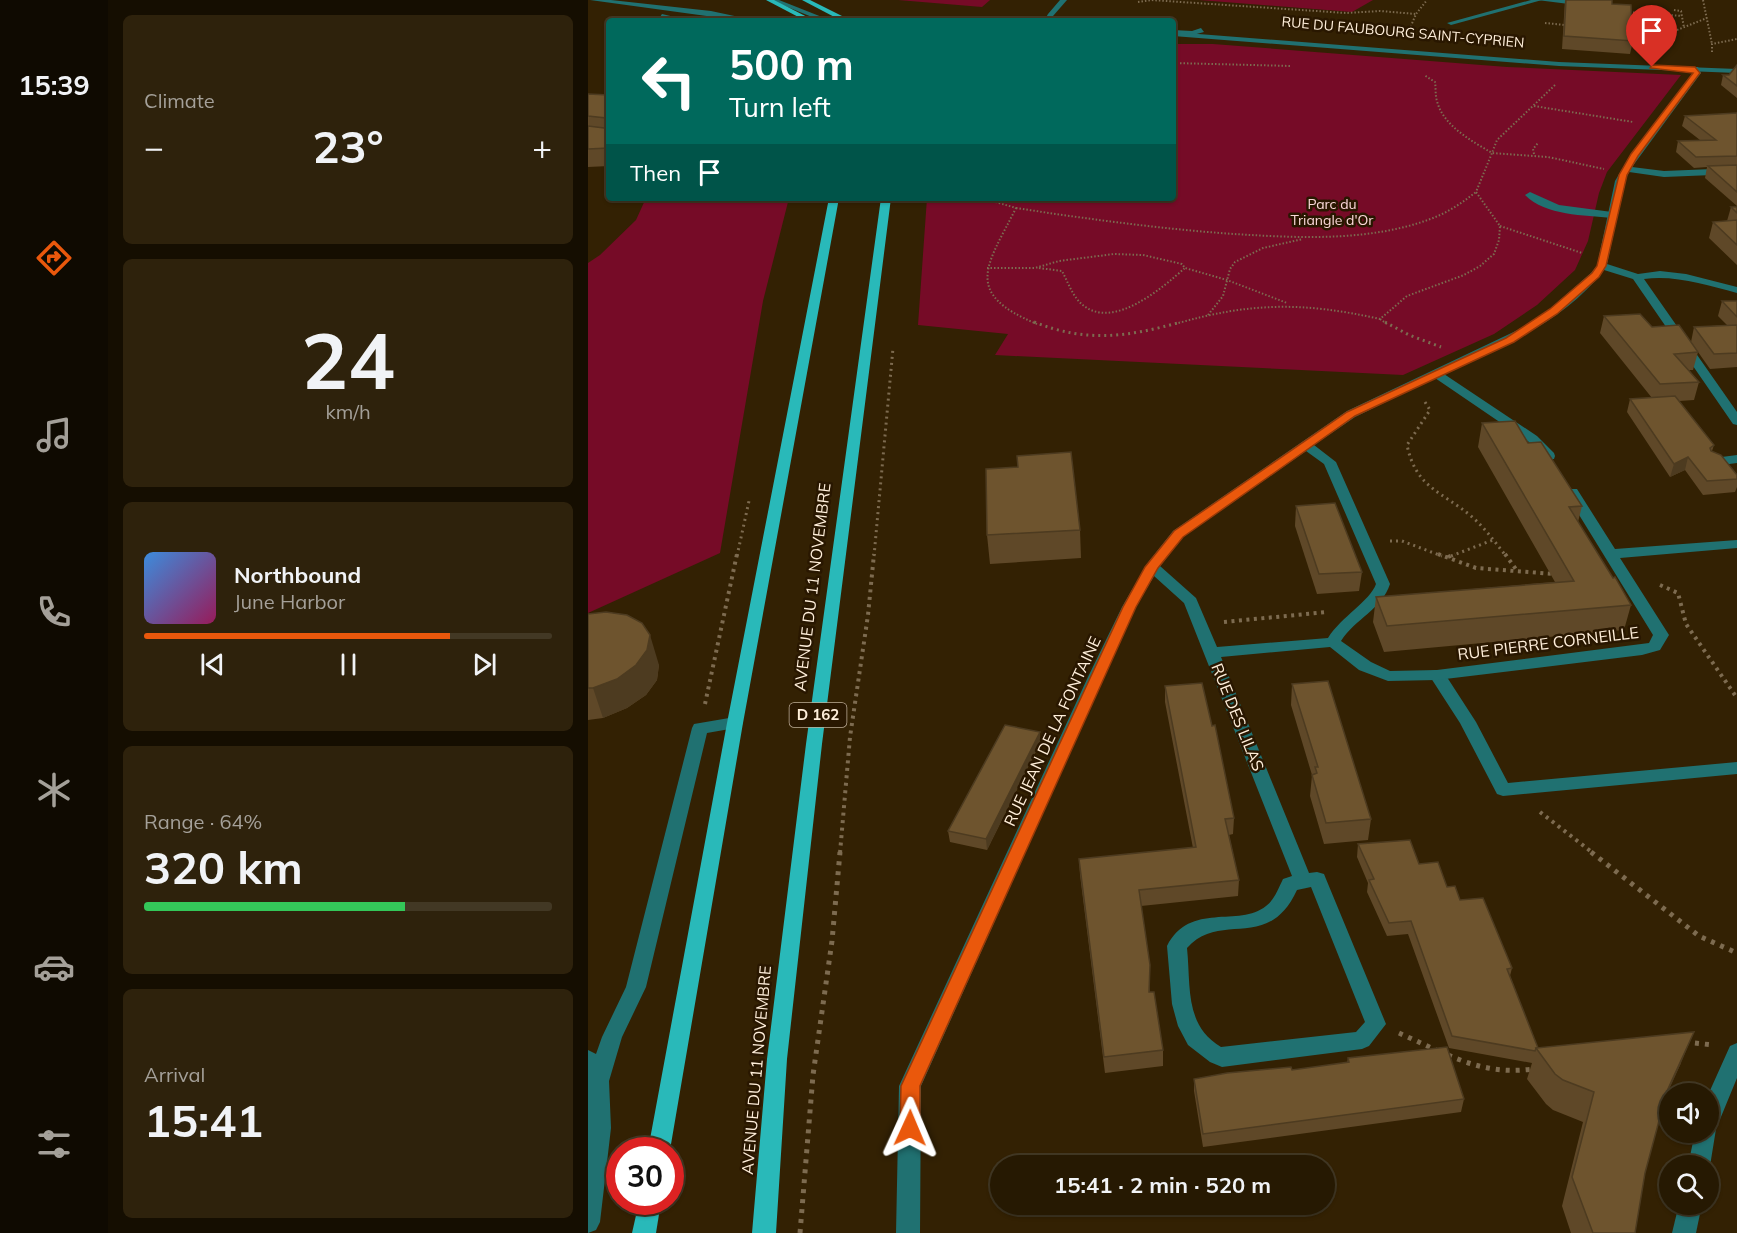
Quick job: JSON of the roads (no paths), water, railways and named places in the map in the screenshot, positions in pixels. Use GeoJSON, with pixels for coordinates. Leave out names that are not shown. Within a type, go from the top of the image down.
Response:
{"type":"FeatureCollection","features":[{"type":"Feature","properties":{"kind":"main road"},"geometry":{"type":"LineString","coordinates":[[771,0],[805,18]]}},
{"type":"Feature","properties":{"kind":"main road"},"geometry":{"type":"LineString","coordinates":[[805,0],[842,18]]}},
{"type":"Feature","properties":{"kind":"main road"},"geometry":{"type":"LineString","coordinates":[[661,1137],[735,723],[833,201]]}},
{"type":"Feature","properties":{"kind":"main road","name":"AVENUE DU 11 NOVEMBRE"},"geometry":{"type":"LineString","coordinates":[[764,1233],[777,1059],[818,720],[886,201]]}},
{"type":"Feature","properties":{"kind":"main road"},"geometry":{"type":"LineString","coordinates":[[644,1233],[647,1215]]}},
{"type":"Feature","properties":{"kind":"street"},"geometry":{"type":"LineString","coordinates":[[593,0],[738,18]]}},
{"type":"Feature","properties":{"kind":"street"},"geometry":{"type":"LineString","coordinates":[[771,0],[820,18]]}},
{"type":"Feature","properties":{"kind":"street"},"geometry":{"type":"LineString","coordinates":[[1049,18],[1064,0]]}},
{"type":"Feature","properties":{"kind":"street"},"geometry":{"type":"LineString","coordinates":[[1451,23],[1540,0],[1577,3]]}},
{"type":"Feature","properties":{"kind":"street"},"geometry":{"type":"LineString","coordinates":[[588,1],[670,18]]}},
{"type":"Feature","properties":{"kind":"street","name":"RUE DU FAUBOURG SAINT-CYPRIEN"},"geometry":{"type":"LineString","coordinates":[[1176,31],[1193,33],[1201,30],[1631,66]]}},
{"type":"Feature","properties":{"kind":"street","name":"RUE DU FAUBOURG SAINT-CYPRIEN"},"geometry":{"type":"LineString","coordinates":[[1176,31],[1559,64],[1737,71]]}},
{"type":"Feature","properties":{"kind":"street"},"geometry":{"type":"LineString","coordinates":[[1695,69],[1697,73],[1656,126],[1625,172],[1612,215],[1602,262],[1637,277],[1660,274],[1686,277],[1737,290]]}},
{"type":"Feature","properties":{"kind":"street"},"geometry":{"type":"LineString","coordinates":[[1625,172],[1664,174],[1737,171]]}},
{"type":"Feature","properties":{"kind":"street"},"geometry":{"type":"LineString","coordinates":[[1530,195],[1536,201],[1568,210],[1612,215]]}},
{"type":"Feature","properties":{"kind":"street","name":"RUE JEAN DE LA FONTAINE"},"geometry":{"type":"LineString","coordinates":[[908,1233],[910,1086],[1096,677],[1152,567],[1178,534],[1305,445],[1351,414],[1510,340],[1554,311],[1595,275],[1602,262]]}},
{"type":"Feature","properties":{"kind":"street"},"geometry":{"type":"LineString","coordinates":[[1637,277],[1733,408],[1737,421]]}},
{"type":"Feature","properties":{"kind":"street"},"geometry":{"type":"LineString","coordinates":[[1436,374],[1533,439],[1555,466]]}},
{"type":"Feature","properties":{"kind":"street"},"geometry":{"type":"LineString","coordinates":[[1212,653],[1333,642],[1341,629],[1379,597],[1383,584],[1330,462],[1305,445]]}},
{"type":"Feature","properties":{"kind":"street"},"geometry":{"type":"LineString","coordinates":[[1714,462],[1737,459]]}},
{"type":"Feature","properties":{"kind":"street","name":"RUE PIERRE CORNEILLE"},"geometry":{"type":"LineString","coordinates":[[1333,642],[1365,666],[1388,676],[1437,675],[1642,650],[1655,646],[1661,635],[1566,483]]}},
{"type":"Feature","properties":{"kind":"street"},"geometry":{"type":"LineString","coordinates":[[1611,554],[1737,544]]}},
{"type":"Feature","properties":{"kind":"street","name":"RUE DES LILAS"},"geometry":{"type":"LineString","coordinates":[[1152,567],[1191,601],[1303,882]]}},
{"type":"Feature","properties":{"kind":"street"},"geometry":{"type":"LineString","coordinates":[[1437,675],[1467,722],[1503,790],[1737,768]]}},
{"type":"Feature","properties":{"kind":"street"},"geometry":{"type":"LineString","coordinates":[[588,1222],[600,1128],[598,1081],[612,1037],[636,987],[700,728],[735,723]]}},
{"type":"Feature","properties":{"kind":"street"},"geometry":{"type":"LineString","coordinates":[[1317,879],[1376,1024],[1362,1040],[1222,1058],[1210,1053],[1192,1035],[1185,1013],[1177,946],[1184,936],[1195,929],[1270,914],[1282,902],[1290,884],[1303,882],[1317,879]]}},
{"type":"Feature","properties":{"kind":"street"},"geometry":{"type":"LineString","coordinates":[[1719,1103],[1732,1080],[1727,1049]]}},
{"type":"Feature","properties":{"kind":"street"},"geometry":{"type":"LineString","coordinates":[[588,1059],[598,1081]]}},
{"type":"Feature","properties":{"kind":"street"},"geometry":{"type":"LineString","coordinates":[[1684,1233],[1688,1215]]}},
{"type":"Feature","properties":{"kind":"park label","name":"Parc du Triangle d'Or"},"geometry":{"type":"Point","coordinates":[1332,212]}}]}
